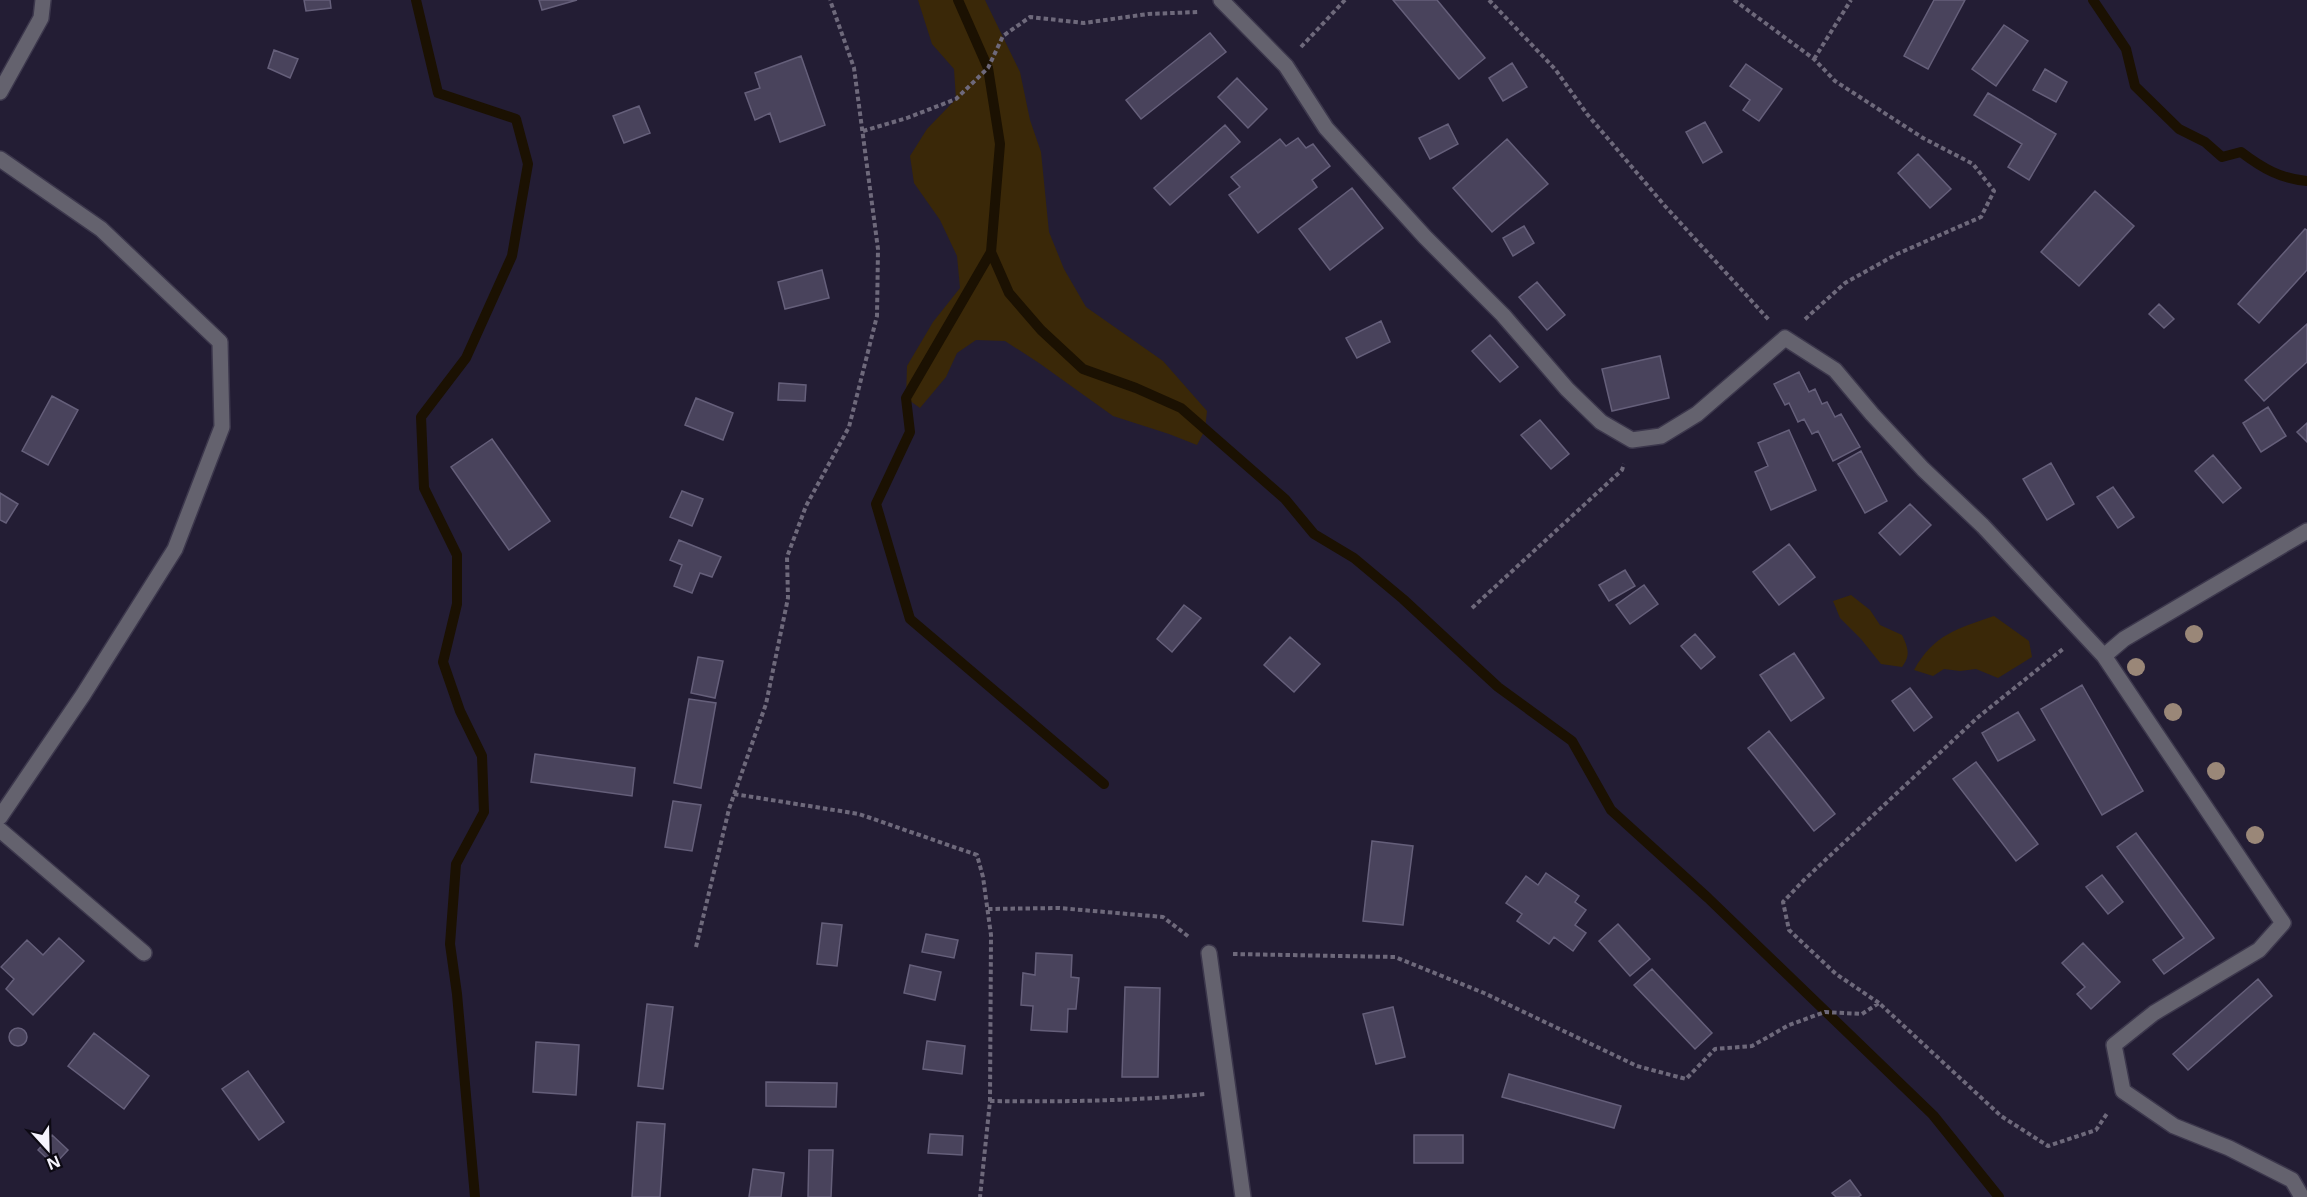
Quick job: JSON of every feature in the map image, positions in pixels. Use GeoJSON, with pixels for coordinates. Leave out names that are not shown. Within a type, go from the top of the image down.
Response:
{"type":"FeatureCollection","features":[{"type":"Feature","properties":{"kind":"street"},"geometry":{"type":"LineString","coordinates":[[0,92],[41,18],[43,0]]}},
{"type":"Feature","properties":{"kind":"street"},"geometry":{"type":"LineString","coordinates":[[1221,0],[1286,66],[1326,128],[1425,237],[1503,315],[1567,389],[1600,422],[1632,440],[1660,436],[1697,414],[1785,338],[1835,370],[1908,453],[1983,526],[2104,656],[2283,923],[2259,950],[2154,1013],[2114,1045],[2123,1090],[2174,1126],[2229,1148],[2292,1180],[2302,1197]]}},
{"type":"Feature","properties":{"kind":"street"},"geometry":{"type":"LineString","coordinates":[[0,159],[101,229],[220,342],[222,427],[175,549],[83,695],[0,817]]}},
{"type":"Feature","properties":{"kind":"street"},"geometry":{"type":"LineString","coordinates":[[2104,656],[2124,639],[2307,531]]}},
{"type":"Feature","properties":{"kind":"street"},"geometry":{"type":"LineString","coordinates":[[0,830],[144,954]]}},
{"type":"Feature","properties":{"kind":"street"},"geometry":{"type":"LineString","coordinates":[[1209,953],[1243,1197]]}},
{"type":"Feature","properties":{"kind":"path"},"geometry":{"type":"LineString","coordinates":[[696,947],[734,794],[766,704],[788,598],[787,558],[806,506],[849,427],[877,316],[878,249],[854,68],[831,0]]}},
{"type":"Feature","properties":{"kind":"path"},"geometry":{"type":"LineString","coordinates":[[1286,66],[1309,36],[1345,0]]}},
{"type":"Feature","properties":{"kind":"path"},"geometry":{"type":"LineString","coordinates":[[1489,0],[1555,69],[1594,123],[1665,206],[1785,338],[1845,283],[1897,254],[1981,217],[1994,191],[1973,164],[1923,138],[1835,81],[1814,59],[1734,0]]}},
{"type":"Feature","properties":{"kind":"path"},"geometry":{"type":"LineString","coordinates":[[1814,59],[1851,0]]}},
{"type":"Feature","properties":{"kind":"path"},"geometry":{"type":"LineString","coordinates":[[863,131],[907,118],[956,99],[988,68],[1003,36],[1030,17],[1084,23],[1148,14],[1203,12]]}},
{"type":"Feature","properties":{"kind":"path"},"geometry":{"type":"LineString","coordinates":[[1472,608],[1622,470],[1632,440]]}},
{"type":"Feature","properties":{"kind":"path"},"geometry":{"type":"LineString","coordinates":[[2082,633],[1977,718],[1783,902],[1789,930],[1836,974],[1879,1003],[2001,1116],[2048,1146],[2096,1130],[2123,1090]]}},
{"type":"Feature","properties":{"kind":"path"},"geometry":{"type":"LineString","coordinates":[[734,794],[859,814],[977,855],[991,934],[990,1101],[980,1197]]}},
{"type":"Feature","properties":{"kind":"path"},"geometry":{"type":"LineString","coordinates":[[988,909],[1059,908],[1163,917],[1209,953],[1395,957],[1484,993],[1637,1066],[1686,1079],[1715,1049],[1752,1046],[1789,1026],[1825,1012],[1862,1014],[1879,1003]]}},
{"type":"Feature","properties":{"kind":"path"},"geometry":{"type":"LineString","coordinates":[[990,1101],[1107,1101],[1228,1092]]}},
{"type":"Feature","properties":{"kind":"shaded area"},"geometry":{"type":"Polygon","coordinates":[[[918,0],[985,0],[1020,72],[1030,120],[1041,152],[1049,232],[1064,269],[1086,307],[1163,361],[1207,411],[1205,430],[1197,445],[1113,416],[1005,341],[976,340],[957,353],[946,377],[920,408],[906,398],[907,366],[933,322],[960,288],[957,256],[940,220],[914,183],[910,156],[927,129],[956,99],[954,69],[932,44],[918,0]]]}},
{"type":"Feature","properties":{"kind":"shaded area"},"geometry":{"type":"Polygon","coordinates":[[[1851,595],[1870,610],[1880,625],[1902,635],[1908,651],[1907,659],[1902,667],[1881,664],[1840,618],[1833,601],[1851,595]]]}},
{"type":"Feature","properties":{"kind":"shaded area"},"geometry":{"type":"Polygon","coordinates":[[[1994,616],[2029,641],[2032,657],[1998,678],[1976,669],[1960,671],[1944,669],[1933,676],[1914,670],[1930,648],[1948,634],[1994,616]]]}},
{"type":"Feature","properties":{"kind":"building"},"geometry":{"type":"Polygon","coordinates":[[[304,0],[330,0],[331,8],[306,11],[304,0]]]}},
{"type":"Feature","properties":{"kind":"building"},"geometry":{"type":"Polygon","coordinates":[[[539,0],[577,0],[542,10],[539,0]]]}},
{"type":"Feature","properties":{"kind":"building"},"geometry":{"type":"Polygon","coordinates":[[[1393,0],[1437,0],[1485,58],[1459,79],[1393,0]]]}},
{"type":"Feature","properties":{"kind":"building"},"geometry":{"type":"Polygon","coordinates":[[[1934,0],[1965,0],[1928,69],[1904,56],[1934,0]]]}},
{"type":"Feature","properties":{"kind":"building"},"geometry":{"type":"Polygon","coordinates":[[[2004,25],[2028,41],[1996,86],[1972,69],[2004,25]]]}},
{"type":"Feature","properties":{"kind":"building"},"geometry":{"type":"Polygon","coordinates":[[[1210,33],[1226,52],[1141,119],[1126,100],[1210,33]]]}},
{"type":"Feature","properties":{"kind":"building"},"geometry":{"type":"Polygon","coordinates":[[[274,50],[298,59],[290,78],[268,68],[274,50]]]}},
{"type":"Feature","properties":{"kind":"building"},"geometry":{"type":"Polygon","coordinates":[[[801,56],[825,125],[780,142],[770,113],[755,120],[745,93],[760,88],[755,73],[801,56]]]}},
{"type":"Feature","properties":{"kind":"building"},"geometry":{"type":"Polygon","coordinates":[[[1512,63],[1527,87],[1503,101],[1489,78],[1512,63]]]}},
{"type":"Feature","properties":{"kind":"building"},"geometry":{"type":"Polygon","coordinates":[[[1746,64],[1782,89],[1759,121],[1743,110],[1750,100],[1730,86],[1746,64]]]}},
{"type":"Feature","properties":{"kind":"building"},"geometry":{"type":"Polygon","coordinates":[[[2045,69],[2067,82],[2056,102],[2033,90],[2045,69]]]}},
{"type":"Feature","properties":{"kind":"building"},"geometry":{"type":"Polygon","coordinates":[[[1237,78],[1267,109],[1248,128],[1218,97],[1237,78]]]}},
{"type":"Feature","properties":{"kind":"building"},"geometry":{"type":"Polygon","coordinates":[[[1988,93],[2056,134],[2029,180],[2008,167],[2022,144],[1974,115],[1988,93]]]}},
{"type":"Feature","properties":{"kind":"building"},"geometry":{"type":"Polygon","coordinates":[[[639,106],[650,133],[624,143],[613,116],[639,106]]]}},
{"type":"Feature","properties":{"kind":"building"},"geometry":{"type":"Polygon","coordinates":[[[1705,122],[1722,152],[1703,163],[1686,132],[1705,122]]]}},
{"type":"Feature","properties":{"kind":"building"},"geometry":{"type":"Polygon","coordinates":[[[1448,124],[1458,144],[1430,159],[1419,138],[1448,124]]]}},
{"type":"Feature","properties":{"kind":"building"},"geometry":{"type":"Polygon","coordinates":[[[1225,125],[1240,142],[1170,205],[1154,188],[1225,125]]]}},
{"type":"Feature","properties":{"kind":"building"},"geometry":{"type":"Polygon","coordinates":[[[1298,138],[1306,148],[1313,144],[1330,166],[1312,180],[1317,187],[1258,233],[1229,195],[1240,187],[1231,177],[1280,139],[1286,146],[1298,138]]]}},
{"type":"Feature","properties":{"kind":"building"},"geometry":{"type":"Polygon","coordinates":[[[1507,139],[1548,184],[1492,232],[1453,188],[1507,139]]]}},
{"type":"Feature","properties":{"kind":"building"},"geometry":{"type":"Polygon","coordinates":[[[1918,154],[1951,189],[1930,208],[1898,173],[1918,154]]]}},
{"type":"Feature","properties":{"kind":"building"},"geometry":{"type":"Polygon","coordinates":[[[1352,188],[1383,228],[1330,270],[1299,229],[1352,188]]]}},
{"type":"Feature","properties":{"kind":"building"},"geometry":{"type":"Polygon","coordinates":[[[2095,191],[2134,226],[2079,286],[2041,252],[2095,191]]]}},
{"type":"Feature","properties":{"kind":"building"},"geometry":{"type":"Polygon","coordinates":[[[1524,226],[1534,243],[1513,256],[1503,238],[1524,226]]]}},
{"type":"Feature","properties":{"kind":"building"},"geometry":{"type":"Polygon","coordinates":[[[2305,229],[2307,230],[2307,270],[2259,323],[2238,304],[2305,229]]]}},
{"type":"Feature","properties":{"kind":"building"},"geometry":{"type":"Polygon","coordinates":[[[822,270],[829,298],[785,309],[778,282],[822,270]]]}},
{"type":"Feature","properties":{"kind":"building"},"geometry":{"type":"Polygon","coordinates":[[[1537,282],[1565,315],[1547,330],[1519,297],[1537,282]]]}},
{"type":"Feature","properties":{"kind":"building"},"geometry":{"type":"Polygon","coordinates":[[[2159,304],[2174,319],[2164,328],[2149,314],[2159,304]]]}},
{"type":"Feature","properties":{"kind":"building"},"geometry":{"type":"Polygon","coordinates":[[[1381,321],[1390,342],[1357,358],[1346,338],[1381,321]]]}},
{"type":"Feature","properties":{"kind":"building"},"geometry":{"type":"Polygon","coordinates":[[[2307,324],[2307,362],[2264,401],[2245,380],[2307,324]]]}},
{"type":"Feature","properties":{"kind":"building"},"geometry":{"type":"Polygon","coordinates":[[[1490,335],[1518,367],[1500,382],[1472,351],[1490,335]]]}},
{"type":"Feature","properties":{"kind":"building"},"geometry":{"type":"Polygon","coordinates":[[[1660,356],[1669,398],[1612,411],[1602,369],[1660,356]]]}},
{"type":"Feature","properties":{"kind":"building"},"geometry":{"type":"Polygon","coordinates":[[[1799,372],[1809,392],[1815,389],[1822,404],[1827,402],[1835,417],[1841,414],[1860,447],[1833,461],[1818,431],[1812,434],[1804,419],[1798,422],[1789,403],[1785,405],[1774,384],[1799,372]]]}},
{"type":"Feature","properties":{"kind":"building"},"geometry":{"type":"Polygon","coordinates":[[[779,383],[806,385],[805,401],[778,400],[779,383]]]}},
{"type":"Feature","properties":{"kind":"building"},"geometry":{"type":"Polygon","coordinates":[[[52,396],[78,410],[48,465],[22,451],[52,396]]]}},
{"type":"Feature","properties":{"kind":"building"},"geometry":{"type":"Polygon","coordinates":[[[696,398],[733,413],[723,440],[685,425],[696,398]]]}},
{"type":"Feature","properties":{"kind":"building"},"geometry":{"type":"Polygon","coordinates":[[[2268,407],[2286,436],[2261,452],[2243,423],[2268,407]]]}},
{"type":"Feature","properties":{"kind":"building"},"geometry":{"type":"Polygon","coordinates":[[[1540,420],[1569,454],[1551,469],[1521,435],[1540,420]]]}},
{"type":"Feature","properties":{"kind":"building"},"geometry":{"type":"Polygon","coordinates":[[[2307,423],[2307,442],[2297,432],[2307,423]]]}},
{"type":"Feature","properties":{"kind":"building"},"geometry":{"type":"Polygon","coordinates":[[[1789,430],[1816,490],[1771,510],[1755,472],[1768,466],[1758,443],[1789,430]]]}},
{"type":"Feature","properties":{"kind":"building"},"geometry":{"type":"Polygon","coordinates":[[[492,439],[550,521],[509,550],[451,467],[492,439]]]}},
{"type":"Feature","properties":{"kind":"building"},"geometry":{"type":"Polygon","coordinates":[[[1861,451],[1887,501],[1865,513],[1838,464],[1861,451]]]}},
{"type":"Feature","properties":{"kind":"building"},"geometry":{"type":"Polygon","coordinates":[[[2213,455],[2241,488],[2223,503],[2195,471],[2213,455]]]}},
{"type":"Feature","properties":{"kind":"building"},"geometry":{"type":"Polygon","coordinates":[[[2051,463],[2074,504],[2047,520],[2023,479],[2051,463]]]}},
{"type":"Feature","properties":{"kind":"building"},"geometry":{"type":"Polygon","coordinates":[[[2113,487],[2134,517],[2118,528],[2097,497],[2113,487]]]}},
{"type":"Feature","properties":{"kind":"building"},"geometry":{"type":"Polygon","coordinates":[[[682,491],[703,499],[692,526],[670,517],[682,491]]]}},
{"type":"Feature","properties":{"kind":"building"},"geometry":{"type":"Polygon","coordinates":[[[0,493],[18,504],[6,523],[0,520],[0,493]]]}},
{"type":"Feature","properties":{"kind":"building"},"geometry":{"type":"Polygon","coordinates":[[[1910,504],[1931,525],[1900,555],[1879,533],[1910,504]]]}},
{"type":"Feature","properties":{"kind":"building"},"geometry":{"type":"Polygon","coordinates":[[[679,540],[721,557],[712,577],[700,573],[692,593],[674,586],[682,565],[670,560],[679,540]]]}},
{"type":"Feature","properties":{"kind":"building"},"geometry":{"type":"Polygon","coordinates":[[[1789,544],[1815,577],[1779,605],[1753,572],[1789,544]]]}},
{"type":"Feature","properties":{"kind":"building"},"geometry":{"type":"Polygon","coordinates":[[[1625,570],[1635,586],[1609,601],[1599,585],[1625,570]]]}},
{"type":"Feature","properties":{"kind":"building"},"geometry":{"type":"Polygon","coordinates":[[[1644,585],[1658,604],[1630,624],[1616,605],[1644,585]]]}},
{"type":"Feature","properties":{"kind":"building"},"geometry":{"type":"Polygon","coordinates":[[[1184,605],[1201,618],[1172,652],[1157,639],[1184,605]]]}},
{"type":"Feature","properties":{"kind":"building"},"geometry":{"type":"Polygon","coordinates":[[[1695,634],[1715,657],[1701,669],[1681,646],[1695,634]]]}},
{"type":"Feature","properties":{"kind":"building"},"geometry":{"type":"Polygon","coordinates":[[[1290,637],[1320,664],[1294,692],[1264,665],[1290,637]]]}},
{"type":"Feature","properties":{"kind":"building"},"geometry":{"type":"Polygon","coordinates":[[[1794,653],[1824,698],[1791,721],[1760,675],[1794,653]]]}},
{"type":"Feature","properties":{"kind":"building"},"geometry":{"type":"Polygon","coordinates":[[[698,657],[723,661],[715,698],[691,693],[698,657]]]}},
{"type":"Feature","properties":{"kind":"building"},"geometry":{"type":"Polygon","coordinates":[[[2082,685],[2143,791],[2102,815],[2041,709],[2082,685]]]}},
{"type":"Feature","properties":{"kind":"building"},"geometry":{"type":"Polygon","coordinates":[[[1910,688],[1932,717],[1914,731],[1892,701],[1910,688]]]}},
{"type":"Feature","properties":{"kind":"building"},"geometry":{"type":"Polygon","coordinates":[[[689,699],[716,703],[701,788],[674,783],[689,699]]]}},
{"type":"Feature","properties":{"kind":"building"},"geometry":{"type":"Polygon","coordinates":[[[2018,712],[2035,740],[1998,761],[1982,733],[2018,712]]]}},
{"type":"Feature","properties":{"kind":"building"},"geometry":{"type":"Polygon","coordinates":[[[1769,731],[1835,814],[1814,831],[1748,748],[1769,731]]]}},
{"type":"Feature","properties":{"kind":"building"},"geometry":{"type":"Polygon","coordinates":[[[535,754],[635,768],[632,796],[531,782],[535,754]]]}},
{"type":"Feature","properties":{"kind":"building"},"geometry":{"type":"Polygon","coordinates":[[[1976,762],[2038,844],[2016,861],[1953,779],[1976,762]]]}},
{"type":"Feature","properties":{"kind":"building"},"geometry":{"type":"Polygon","coordinates":[[[673,801],[701,805],[692,851],[665,847],[673,801]]]}},
{"type":"Feature","properties":{"kind":"building"},"geometry":{"type":"Polygon","coordinates":[[[2136,833],[2214,938],[2164,974],[2153,960],[2184,938],[2117,847],[2136,833]]]}},
{"type":"Feature","properties":{"kind":"building"},"geometry":{"type":"Polygon","coordinates":[[[1372,841],[1413,846],[1403,925],[1363,921],[1372,841]]]}},
{"type":"Feature","properties":{"kind":"building"},"geometry":{"type":"Polygon","coordinates":[[[1546,873],[1579,896],[1575,902],[1586,910],[1575,925],[1586,933],[1573,951],[1554,937],[1549,944],[1517,921],[1522,914],[1506,903],[1526,876],[1538,885],[1546,873]]]}},
{"type":"Feature","properties":{"kind":"building"},"geometry":{"type":"Polygon","coordinates":[[[2102,875],[2123,902],[2108,914],[2086,887],[2102,875]]]}},
{"type":"Feature","properties":{"kind":"building"},"geometry":{"type":"Polygon","coordinates":[[[822,923],[842,925],[837,966],[817,964],[822,923]]]}},
{"type":"Feature","properties":{"kind":"building"},"geometry":{"type":"Polygon","coordinates":[[[1618,924],[1650,959],[1630,976],[1599,941],[1618,924]]]}},
{"type":"Feature","properties":{"kind":"building"},"geometry":{"type":"Polygon","coordinates":[[[926,934],[958,940],[954,958],[922,952],[926,934]]]}},
{"type":"Feature","properties":{"kind":"building"},"geometry":{"type":"Polygon","coordinates":[[[59,938],[84,961],[33,1015],[6,989],[14,979],[1,967],[27,940],[43,955],[59,938]]]}},
{"type":"Feature","properties":{"kind":"building"},"geometry":{"type":"Polygon","coordinates":[[[2083,943],[2120,982],[2091,1009],[2077,994],[2085,987],[2062,963],[2083,943]]]}},
{"type":"Feature","properties":{"kind":"building"},"geometry":{"type":"Polygon","coordinates":[[[1036,953],[1072,955],[1071,977],[1079,978],[1076,1009],[1068,1009],[1067,1032],[1031,1030],[1033,1006],[1021,1005],[1023,973],[1035,975],[1036,953]]]}},
{"type":"Feature","properties":{"kind":"building"},"geometry":{"type":"Polygon","coordinates":[[[910,965],[941,972],[935,1000],[904,993],[910,965]]]}},
{"type":"Feature","properties":{"kind":"building"},"geometry":{"type":"Polygon","coordinates":[[[1652,969],[1712,1033],[1695,1049],[1634,985],[1652,969]]]}},
{"type":"Feature","properties":{"kind":"building"},"geometry":{"type":"Polygon","coordinates":[[[2258,979],[2272,996],[2188,1070],[2173,1054],[2258,979]]]}},
{"type":"Feature","properties":{"kind":"building"},"geometry":{"type":"Polygon","coordinates":[[[1125,987],[1160,988],[1158,1077],[1122,1077],[1125,987]]]}},
{"type":"Feature","properties":{"kind":"building"},"geometry":{"type":"Polygon","coordinates":[[[647,1004],[673,1007],[663,1089],[638,1086],[647,1004]]]}},
{"type":"Feature","properties":{"kind":"building"},"geometry":{"type":"Polygon","coordinates":[[[1393,1007],[1405,1057],[1376,1064],[1363,1014],[1393,1007]]]}},
{"type":"Feature","properties":{"kind":"building"},"geometry":{"type":"Polygon","coordinates":[[[18,1028],[24,1031],[27,1037],[24,1043],[18,1046],[12,1043],[9,1037],[12,1031],[18,1028]]]}},
{"type":"Feature","properties":{"kind":"building"},"geometry":{"type":"Polygon","coordinates":[[[94,1033],[149,1076],[124,1109],[68,1066],[94,1033]]]}},
{"type":"Feature","properties":{"kind":"building"},"geometry":{"type":"Polygon","coordinates":[[[927,1041],[965,1046],[962,1074],[923,1069],[927,1041]]]}},
{"type":"Feature","properties":{"kind":"building"},"geometry":{"type":"Polygon","coordinates":[[[536,1042],[579,1045],[576,1095],[533,1092],[536,1042]]]}},
{"type":"Feature","properties":{"kind":"building"},"geometry":{"type":"Polygon","coordinates":[[[248,1071],[284,1122],[259,1140],[222,1089],[248,1071]]]}},
{"type":"Feature","properties":{"kind":"building"},"geometry":{"type":"Polygon","coordinates":[[[1509,1074],[1621,1106],[1614,1128],[1502,1097],[1509,1074]]]}},
{"type":"Feature","properties":{"kind":"building"},"geometry":{"type":"Polygon","coordinates":[[[766,1082],[837,1083],[836,1107],[766,1106],[766,1082]]]}},
{"type":"Feature","properties":{"kind":"building"},"geometry":{"type":"Polygon","coordinates":[[[637,1122],[665,1124],[660,1197],[632,1197],[637,1122]]]}},
{"type":"Feature","properties":{"kind":"building"},"geometry":{"type":"Polygon","coordinates":[[[930,1134],[963,1136],[962,1155],[928,1153],[930,1134]]]}},
{"type":"Feature","properties":{"kind":"building"},"geometry":{"type":"Polygon","coordinates":[[[52,1135],[68,1150],[54,1165],[38,1150],[52,1135]]]}},
{"type":"Feature","properties":{"kind":"building"},"geometry":{"type":"Polygon","coordinates":[[[1414,1135],[1463,1135],[1463,1163],[1414,1163],[1414,1135]]]}},
{"type":"Feature","properties":{"kind":"building"},"geometry":{"type":"Polygon","coordinates":[[[809,1150],[833,1150],[831,1197],[808,1197],[809,1150]]]}},
{"type":"Feature","properties":{"kind":"building"},"geometry":{"type":"Polygon","coordinates":[[[753,1169],[784,1173],[781,1197],[749,1197],[753,1169]]]}},
{"type":"Feature","properties":{"kind":"building"},"geometry":{"type":"Polygon","coordinates":[[[1850,1180],[1861,1195],[1836,1197],[1832,1193],[1850,1180]]]}},
{"type":"Feature","properties":{"kind":"waterway"},"geometry":{"type":"LineString","coordinates":[[416,0],[438,93],[516,119],[528,164],[512,256],[466,358],[421,417],[424,488],[457,555],[457,604],[443,662],[460,711],[482,756],[484,812],[456,864],[450,944],[457,994],[475,1197]]}},
{"type":"Feature","properties":{"kind":"waterway"},"geometry":{"type":"LineString","coordinates":[[958,0],[988,68],[1000,144],[991,252],[1009,293],[1041,330],[1083,369],[1136,388],[1181,408],[1285,499],[1314,534],[1354,558],[1403,599],[1498,687],[1572,741],[1611,810],[1708,898],[1933,1115],[1999,1197]]}},
{"type":"Feature","properties":{"kind":"waterway"},"geometry":{"type":"LineString","coordinates":[[2093,0],[2126,49],[2135,86],[2179,129],[2205,142],[2222,157],[2241,152],[2272,172],[2307,181]]}},
{"type":"Feature","properties":{"kind":"waterway"},"geometry":{"type":"LineString","coordinates":[[991,252],[906,398],[910,432],[876,504],[910,619],[1104,784]]}}]}
